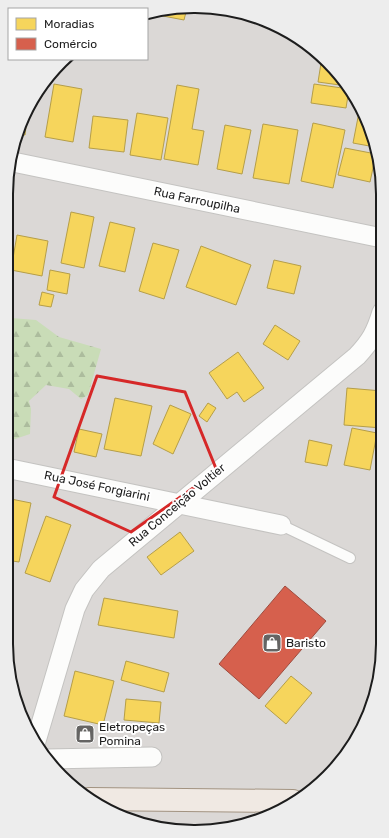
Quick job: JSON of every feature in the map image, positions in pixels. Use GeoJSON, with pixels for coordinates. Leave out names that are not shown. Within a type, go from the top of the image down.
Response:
{"type":"FeatureCollection","features":[{"type":"Feature","properties":{"kind":"main road"},"geometry":{"type":"LineString","coordinates":[[101,799],[285,801]]}},
{"type":"Feature","properties":{"kind":"street","name":"Rua Farroupilha"},"geometry":{"type":"LineString","coordinates":[[16,163],[376,237]]}},
{"type":"Feature","properties":{"kind":"street","name":"Rua Conceição Voltier"},"geometry":{"type":"LineString","coordinates":[[38,735],[75,609],[84,590],[100,569],[357,356],[368,344],[376,330]]}},
{"type":"Feature","properties":{"kind":"street","name":"Rua José Forgiarini"},"geometry":{"type":"LineString","coordinates":[[13,469],[281,525]]}},
{"type":"Feature","properties":{"kind":"street"},"geometry":{"type":"LineString","coordinates":[[55,759],[152,757]]}},
{"type":"Feature","properties":{"kind":"lane"},"geometry":{"type":"LineString","coordinates":[[281,525],[350,558]]}},
{"type":"Feature","properties":{"kind":"highlighted area"},"geometry":{"type":"Polygon","coordinates":[[[97,376],[185,392],[217,471],[131,532],[54,497],[97,376]]]}},
{"type":"Feature","properties":{"kind":"shaded area"},"geometry":{"type":"Polygon","coordinates":[[[183,13],[206,13],[230,16],[264,27],[285,37],[305,51],[331,75],[352,104],[357,114],[373,159],[376,183],[376,655],[373,679],[362,713],[352,734],[331,763],[314,780],[285,801],[264,811],[230,822],[206,825],[183,825],[159,822],[125,811],[104,801],[66,772],[51,754],[32,724],[19,690],[13,655],[13,183],[16,159],[27,125],[37,104],[51,84],[73,60],[148,60],[148,19],[183,13]]]}},
{"type":"Feature","properties":{"kind":"green space"},"geometry":{"type":"Polygon","coordinates":[[[13,318],[36,320],[59,337],[101,349],[88,395],[81,399],[69,389],[46,385],[29,401],[31,409],[30,434],[13,440],[13,318]]]}},
{"type":"Feature","properties":{"kind":"building: Moradias"},"geometry":{"type":"Polygon","coordinates":[[[186,13],[184,20],[162,16],[186,13]]]}},
{"type":"Feature","properties":{"kind":"building: Moradias"},"geometry":{"type":"Polygon","coordinates":[[[321,64],[339,85],[318,82],[321,64]]]}},
{"type":"Feature","properties":{"kind":"building: Moradias"},"geometry":{"type":"Polygon","coordinates":[[[54,84],[82,89],[73,142],[45,137],[54,84]]]}},
{"type":"Feature","properties":{"kind":"building: Moradias"},"geometry":{"type":"Polygon","coordinates":[[[314,84],[341,88],[348,98],[346,108],[311,103],[314,84]]]}},
{"type":"Feature","properties":{"kind":"building: Moradias"},"geometry":{"type":"Polygon","coordinates":[[[177,85],[199,89],[192,129],[204,131],[198,165],[164,159],[177,85]]]}},
{"type":"Feature","properties":{"kind":"building: Moradias"},"geometry":{"type":"Polygon","coordinates":[[[137,113],[168,118],[161,160],[130,155],[137,113]]]}},
{"type":"Feature","properties":{"kind":"building: Moradias"},"geometry":{"type":"Polygon","coordinates":[[[93,116],[128,120],[124,152],[89,148],[93,116]]]}},
{"type":"Feature","properties":{"kind":"building: Moradias"},"geometry":{"type":"Polygon","coordinates":[[[358,117],[369,146],[353,143],[358,117]]]}},
{"type":"Feature","properties":{"kind":"building: Moradias"},"geometry":{"type":"Polygon","coordinates":[[[313,123],[345,130],[333,188],[301,181],[313,123]]]}},
{"type":"Feature","properties":{"kind":"building: Moradias"},"geometry":{"type":"Polygon","coordinates":[[[263,124],[298,130],[289,184],[253,178],[263,124]]]}},
{"type":"Feature","properties":{"kind":"building: Moradias"},"geometry":{"type":"Polygon","coordinates":[[[225,125],[251,130],[242,174],[217,169],[225,125]]]}},
{"type":"Feature","properties":{"kind":"building: Moradias"},"geometry":{"type":"Polygon","coordinates":[[[345,148],[371,153],[374,165],[370,182],[338,175],[345,148]]]}},
{"type":"Feature","properties":{"kind":"building: Moradias"},"geometry":{"type":"Polygon","coordinates":[[[71,212],[94,217],[84,268],[61,263],[71,212]]]}},
{"type":"Feature","properties":{"kind":"building: Moradias"},"geometry":{"type":"Polygon","coordinates":[[[110,222],[135,228],[125,272],[99,266],[110,222]]]}},
{"type":"Feature","properties":{"kind":"building: Moradias"},"geometry":{"type":"Polygon","coordinates":[[[17,235],[48,241],[42,276],[13,270],[13,258],[17,235]]]}},
{"type":"Feature","properties":{"kind":"building: Moradias"},"geometry":{"type":"Polygon","coordinates":[[[153,243],[179,250],[164,299],[139,291],[153,243]]]}},
{"type":"Feature","properties":{"kind":"building: Moradias"},"geometry":{"type":"Polygon","coordinates":[[[201,246],[251,265],[236,305],[186,287],[201,246]]]}},
{"type":"Feature","properties":{"kind":"building: Moradias"},"geometry":{"type":"Polygon","coordinates":[[[274,260],[301,266],[294,294],[267,288],[274,260]]]}},
{"type":"Feature","properties":{"kind":"building: Moradias"},"geometry":{"type":"Polygon","coordinates":[[[50,270],[70,274],[67,294],[47,290],[50,270]]]}},
{"type":"Feature","properties":{"kind":"building: Moradias"},"geometry":{"type":"Polygon","coordinates":[[[42,292],[54,295],[51,307],[39,305],[42,292]]]}},
{"type":"Feature","properties":{"kind":"building: Moradias"},"geometry":{"type":"Polygon","coordinates":[[[275,325],[300,341],[288,360],[263,344],[275,325]]]}},
{"type":"Feature","properties":{"kind":"building: Moradias"},"geometry":{"type":"Polygon","coordinates":[[[238,352],[264,388],[244,402],[237,392],[227,399],[209,373],[238,352]]]}},
{"type":"Feature","properties":{"kind":"building: Moradias"},"geometry":{"type":"Polygon","coordinates":[[[347,388],[376,390],[376,428],[344,425],[347,388]]]}},
{"type":"Feature","properties":{"kind":"building: Moradias"},"geometry":{"type":"Polygon","coordinates":[[[115,398],[152,406],[141,456],[104,449],[115,398]]]}},
{"type":"Feature","properties":{"kind":"building: Moradias"},"geometry":{"type":"Polygon","coordinates":[[[208,403],[216,408],[207,422],[199,416],[208,403]]]}},
{"type":"Feature","properties":{"kind":"building: Moradias"},"geometry":{"type":"Polygon","coordinates":[[[170,405],[191,414],[173,454],[153,444],[170,405]]]}},
{"type":"Feature","properties":{"kind":"building: Moradias"},"geometry":{"type":"Polygon","coordinates":[[[352,428],[376,433],[370,470],[344,465],[352,428]]]}},
{"type":"Feature","properties":{"kind":"building: Moradias"},"geometry":{"type":"Polygon","coordinates":[[[79,429],[102,434],[96,457],[74,452],[79,429]]]}},
{"type":"Feature","properties":{"kind":"building: Moradias"},"geometry":{"type":"Polygon","coordinates":[[[309,440],[332,445],[327,466],[305,462],[309,440]]]}},
{"type":"Feature","properties":{"kind":"building: Moradias"},"geometry":{"type":"Polygon","coordinates":[[[13,499],[31,503],[19,562],[13,561],[13,499]]]}},
{"type":"Feature","properties":{"kind":"building: Moradias"},"geometry":{"type":"Polygon","coordinates":[[[46,516],[71,525],[50,582],[25,573],[46,516]]]}},
{"type":"Feature","properties":{"kind":"building: Moradias"},"geometry":{"type":"Polygon","coordinates":[[[180,532],[194,551],[161,575],[147,557],[180,532]]]}},
{"type":"Feature","properties":{"kind":"building: Moradias"},"geometry":{"type":"Polygon","coordinates":[[[104,598],[178,611],[174,638],[98,625],[104,598]]]}},
{"type":"Feature","properties":{"kind":"building: Moradias"},"geometry":{"type":"Polygon","coordinates":[[[126,661],[169,673],[164,692],[121,680],[126,661]]]}},
{"type":"Feature","properties":{"kind":"building: Moradias"},"geometry":{"type":"Polygon","coordinates":[[[75,671],[114,681],[103,725],[64,716],[75,671]]]}},
{"type":"Feature","properties":{"kind":"building: Moradias"},"geometry":{"type":"Polygon","coordinates":[[[291,676],[312,693],[286,724],[265,706],[291,676]]]}},
{"type":"Feature","properties":{"kind":"building: Moradias"},"geometry":{"type":"Polygon","coordinates":[[[126,699],[161,702],[159,723],[124,720],[126,699]]]}},
{"type":"Feature","properties":{"kind":"building: Comércio","name":"Baristo"},"geometry":{"type":"Polygon","coordinates":[[[285,586],[326,621],[259,699],[219,664],[285,586]]]}},
{"type":"Feature","properties":{"kind":"place","name":"Baristo"},"geometry":{"type":"Point","coordinates":[272,643]}},
{"type":"Feature","properties":{"kind":"place","name":"Eletropeças Pomina"},"geometry":{"type":"Point","coordinates":[85,734]}}]}
